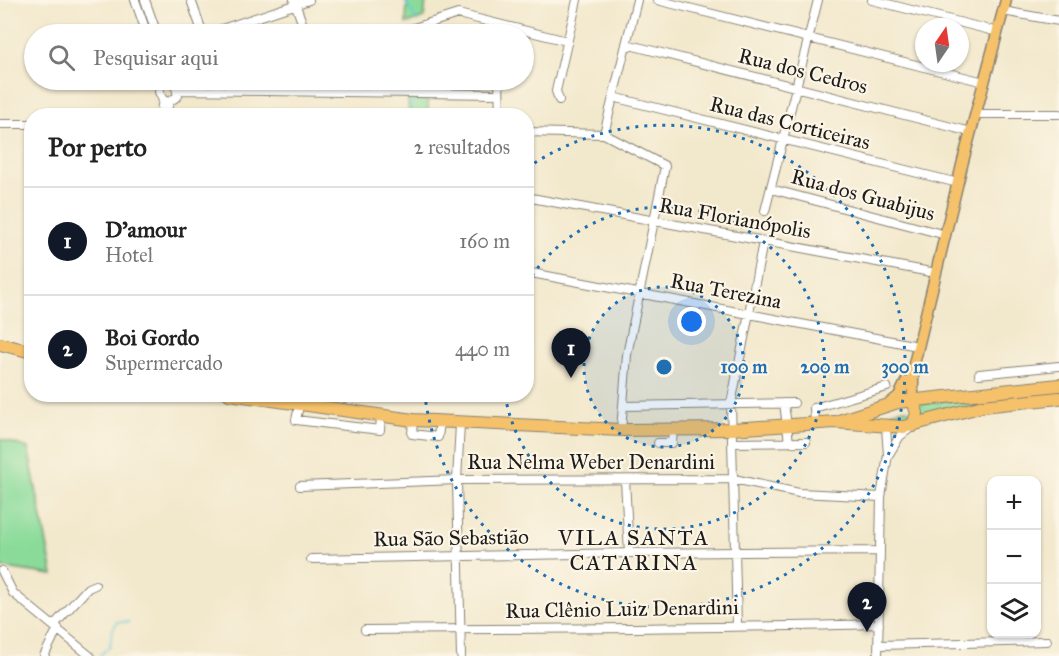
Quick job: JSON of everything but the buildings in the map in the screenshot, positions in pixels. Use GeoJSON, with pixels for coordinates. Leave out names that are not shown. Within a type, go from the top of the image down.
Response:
{"type":"FeatureCollection","features":[{"type":"Feature","properties":{"kind":"highway"},"geometry":{"type":"LineString","coordinates":[[0,344],[24,350]]}},
{"type":"Feature","properties":{"kind":"highway"},"geometry":{"type":"LineString","coordinates":[[835,422],[889,404],[1059,385]]}},
{"type":"Feature","properties":{"kind":"highway"},"geometry":{"type":"LineString","coordinates":[[276,402],[460,424],[621,430],[732,429],[835,422],[886,427],[913,426],[983,406],[1059,398]]}},
{"type":"Feature","properties":{"kind":"highway"},"geometry":{"type":"LineString","coordinates":[[913,401],[917,413],[913,426]]}},
{"type":"Feature","properties":{"kind":"highway"},"geometry":{"type":"LineString","coordinates":[[886,427],[884,413],[889,404]]}},
{"type":"Feature","properties":{"kind":"main road"},"geometry":{"type":"LineString","coordinates":[[913,401],[913,368],[918,346],[1005,6]]}},
{"type":"Feature","properties":{"kind":"main road"},"geometry":{"type":"LineString","coordinates":[[889,404],[899,396],[913,368]]}},
{"type":"Feature","properties":{"kind":"street"},"geometry":{"type":"LineString","coordinates":[[135,0],[143,24]]}},
{"type":"Feature","properties":{"kind":"street"},"geometry":{"type":"LineString","coordinates":[[145,0],[153,24]]}},
{"type":"Feature","properties":{"kind":"street"},"geometry":{"type":"LineString","coordinates":[[191,0],[199,24]]}},
{"type":"Feature","properties":{"kind":"street"},"geometry":{"type":"LineString","coordinates":[[234,24],[295,2],[309,0]]}},
{"type":"Feature","properties":{"kind":"street"},"geometry":{"type":"LineString","coordinates":[[559,100],[555,91],[577,0]]}},
{"type":"Feature","properties":{"kind":"street"},"geometry":{"type":"LineString","coordinates":[[604,134],[637,0]]}},
{"type":"Feature","properties":{"kind":"street"},"geometry":{"type":"LineString","coordinates":[[657,0],[984,82]]}},
{"type":"Feature","properties":{"kind":"street"},"geometry":{"type":"LineString","coordinates":[[765,211],[818,0]]}},
{"type":"Feature","properties":{"kind":"street"},"geometry":{"type":"LineString","coordinates":[[872,0],[998,32]]}},
{"type":"Feature","properties":{"kind":"street"},"geometry":{"type":"LineString","coordinates":[[295,2],[303,24]]}},
{"type":"Feature","properties":{"kind":"street"},"geometry":{"type":"LineString","coordinates":[[1005,6],[1059,21]]}},
{"type":"Feature","properties":{"kind":"street"},"geometry":{"type":"LineString","coordinates":[[426,24],[458,14],[487,24]]}},
{"type":"Feature","properties":{"kind":"street"},"geometry":{"type":"LineString","coordinates":[[534,35],[567,41]]}},
{"type":"Feature","properties":{"kind":"street","name":"Rua dos Cedros"},"geometry":{"type":"LineString","coordinates":[[626,44],[971,132]]}},
{"type":"Feature","properties":{"kind":"street"},"geometry":{"type":"LineString","coordinates":[[159,90],[166,101],[166,108]]}},
{"type":"Feature","properties":{"kind":"street"},"geometry":{"type":"LineString","coordinates":[[163,108],[166,101],[178,96],[176,90]]}},
{"type":"Feature","properties":{"kind":"street"},"geometry":{"type":"LineString","coordinates":[[220,90],[499,94]]}},
{"type":"Feature","properties":{"kind":"street"},"geometry":{"type":"LineString","coordinates":[[499,90],[500,108]]}},
{"type":"Feature","properties":{"kind":"street","name":"Rua das Corticeiras"},"geometry":{"type":"LineString","coordinates":[[613,97],[958,183]]}},
{"type":"Feature","properties":{"kind":"street"},"geometry":{"type":"LineString","coordinates":[[976,114],[1059,114]]}},
{"type":"Feature","properties":{"kind":"street"},"geometry":{"type":"LineString","coordinates":[[0,124],[24,124]]}},
{"type":"Feature","properties":{"kind":"street"},"geometry":{"type":"LineString","coordinates":[[534,132],[604,134],[665,166],[656,222],[627,355],[621,430]]}},
{"type":"Feature","properties":{"kind":"street","name":"Rua dos Guabijus"},"geometry":{"type":"LineString","coordinates":[[771,189],[946,235]]}},
{"type":"Feature","properties":{"kind":"street","name":"Rua Florianópolis"},"geometry":{"type":"LineString","coordinates":[[534,199],[936,273]]}},
{"type":"Feature","properties":{"kind":"street"},"geometry":{"type":"LineString","coordinates":[[737,625],[731,404],[763,242]]}},
{"type":"Feature","properties":{"kind":"street","name":"Rua Terezina"},"geometry":{"type":"LineString","coordinates":[[534,273],[918,346]]}},
{"type":"Feature","properties":{"kind":"street"},"geometry":{"type":"LineString","coordinates":[[979,374],[1059,366]]}},
{"type":"Feature","properties":{"kind":"street"},"geometry":{"type":"LineString","coordinates":[[815,423],[814,408],[887,387]]}},
{"type":"Feature","properties":{"kind":"street"},"geometry":{"type":"LineString","coordinates":[[623,406],[789,403],[787,425],[789,442]]}},
{"type":"Feature","properties":{"kind":"street"},"geometry":{"type":"LineString","coordinates":[[299,406],[296,420],[380,430],[381,416]]}},
{"type":"Feature","properties":{"kind":"street"},"geometry":{"type":"LineString","coordinates":[[316,422],[318,408]]}},
{"type":"Feature","properties":{"kind":"street"},"geometry":{"type":"LineString","coordinates":[[347,426],[350,412]]}},
{"type":"Feature","properties":{"kind":"street"},"geometry":{"type":"LineString","coordinates":[[460,424],[457,480],[461,656]]}},
{"type":"Feature","properties":{"kind":"street"},"geometry":{"type":"LineString","coordinates":[[888,455],[900,436],[913,426]]}},
{"type":"Feature","properties":{"kind":"street"},"geometry":{"type":"LineString","coordinates":[[878,656],[881,497],[888,455],[886,427]]}},
{"type":"Feature","properties":{"kind":"street"},"geometry":{"type":"LineString","coordinates":[[658,443],[672,443],[673,429]]}},
{"type":"Feature","properties":{"kind":"street"},"geometry":{"type":"LineString","coordinates":[[733,443],[806,442]]}},
{"type":"Feature","properties":{"kind":"street","name":"Rua Nelma Weber Denardini"},"geometry":{"type":"LineString","coordinates":[[300,486],[457,480],[734,479],[799,494],[881,497]]}},
{"type":"Feature","properties":{"kind":"street"},"geometry":{"type":"LineString","coordinates":[[625,480],[629,553]]}},
{"type":"Feature","properties":{"kind":"street","name":"Rua São Sebastião"},"geometry":{"type":"LineString","coordinates":[[311,559],[880,551]]}},
{"type":"Feature","properties":{"kind":"street"},"geometry":{"type":"LineString","coordinates":[[2,571],[13,593],[56,626],[85,654]]}},
{"type":"Feature","properties":{"kind":"street"},"geometry":{"type":"LineString","coordinates":[[44,656],[56,626],[88,588],[95,585]]}},
{"type":"Feature","properties":{"kind":"street","name":"Rua Clênio Luiz Denardini"},"geometry":{"type":"LineString","coordinates":[[365,630],[602,630],[737,625],[879,624]]}},
{"type":"Feature","properties":{"kind":"street"},"geometry":{"type":"LineString","coordinates":[[879,645],[1047,641]]}},
{"type":"Feature","properties":{"kind":"green space"},"geometry":{"type":"Polygon","coordinates":[[[407,0],[426,0],[424,18],[406,24],[407,0]]]}},
{"type":"Feature","properties":{"kind":"green space"},"geometry":{"type":"Polygon","coordinates":[[[408,100],[428,100],[428,108],[409,108],[408,100]]]}},
{"type":"Feature","properties":{"kind":"green space"},"geometry":{"type":"Polygon","coordinates":[[[1059,390],[1059,395],[921,418],[917,404],[1059,390]]]}},
{"type":"Feature","properties":{"kind":"green space"},"geometry":{"type":"Polygon","coordinates":[[[906,409],[911,412],[912,418],[905,423],[890,422],[888,419],[892,411],[906,409]]]}},
{"type":"Feature","properties":{"kind":"green space"},"geometry":{"type":"Polygon","coordinates":[[[0,439],[28,448],[53,575],[0,567],[0,439]]]}},
{"type":"Feature","properties":{"kind":"waterway"},"geometry":{"type":"LineString","coordinates":[[404,0],[418,22]]}},
{"type":"Feature","properties":{"kind":"waterway"},"geometry":{"type":"LineString","coordinates":[[410,108],[414,96]]}},
{"type":"Feature","properties":{"kind":"waterway"},"geometry":{"type":"LineString","coordinates":[[99,656],[110,646],[112,631],[117,622],[129,622]]}},
{"type":"Feature","properties":{"kind":"place","name":"D'amour"},"geometry":{"type":"Point","coordinates":[571,378]}},
{"type":"Feature","properties":{"kind":"place","name":"Boi Gordo"},"geometry":{"type":"Point","coordinates":[867,632]}},
{"type":"Feature","properties":{"kind":"district","name":"VILA SANTA CATARINA"},"geometry":{"type":"Point","coordinates":[634,550]}}]}
